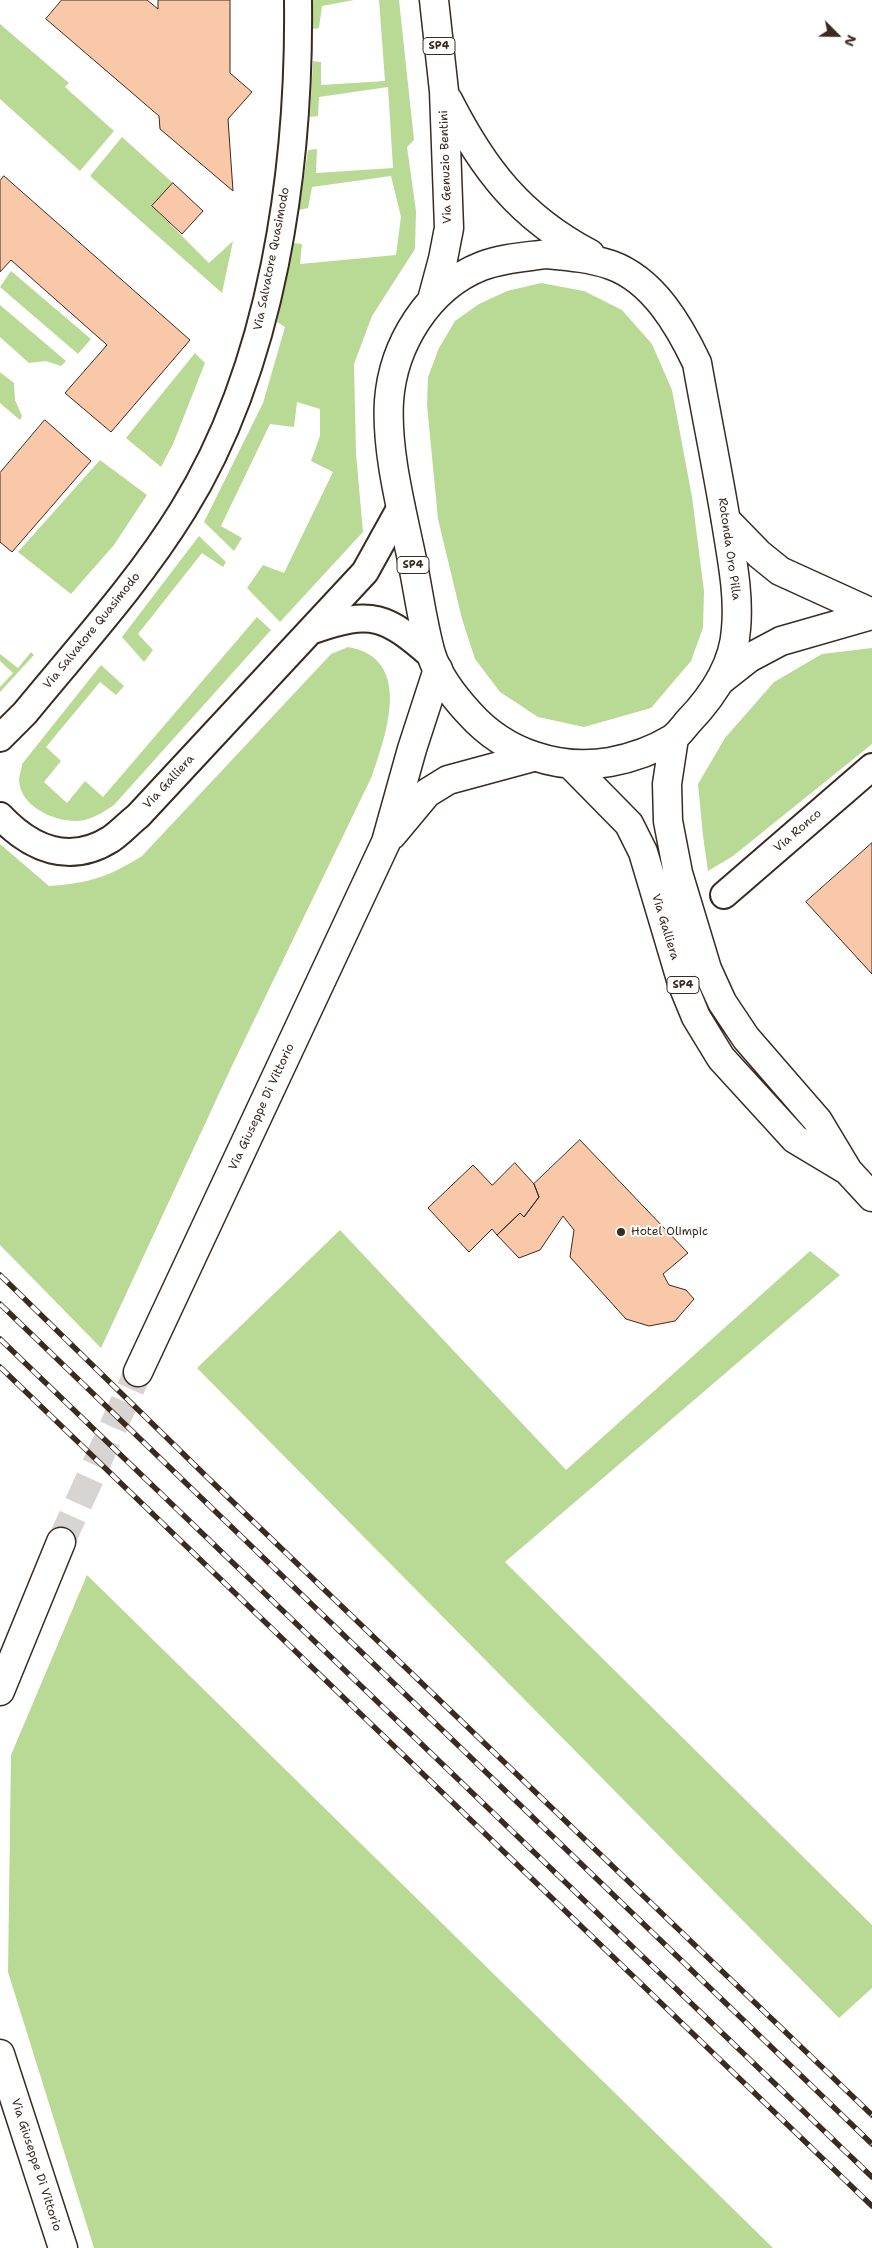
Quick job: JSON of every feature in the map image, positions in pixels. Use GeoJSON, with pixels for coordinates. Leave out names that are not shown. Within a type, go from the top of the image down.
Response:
{"type":"FeatureCollection","features":[{"type":"Feature","properties":{"kind":"main road","name":"Via Genuzio Bentini"},"geometry":{"type":"LineString","coordinates":[[432,300],[444,259],[449,228],[444,92],[434,0]]}},
{"type":"Feature","properties":{"kind":"main road","name":"Via Genuzio Bentini"},"geometry":{"type":"LineString","coordinates":[[444,92],[467,137],[486,165],[523,207],[558,237],[612,265]]}},
{"type":"Feature","properties":{"kind":"main road","name":"Rotonda Oro Pilla"},"geometry":{"type":"LineString","coordinates":[[547,254],[576,257],[612,265],[642,284],[666,309],[683,334],[697,363],[726,520],[736,588],[736,630],[732,652],[721,680],[704,705],[674,738],[626,759],[599,764],[570,764],[533,757],[492,736],[470,714],[448,687],[435,663],[401,507],[392,453],[389,402],[394,368],[408,335],[432,300],[460,277],[483,266],[513,258],[547,254]]}},
{"type":"Feature","properties":{"kind":"main road"},"geometry":{"type":"LineString","coordinates":[[726,520],[759,554],[780,571],[872,614]]}},
{"type":"Feature","properties":{"kind":"main road"},"geometry":{"type":"LineString","coordinates":[[721,680],[749,658],[781,641],[872,614]]}},
{"type":"Feature","properties":{"kind":"main road","name":"Via Giuseppe Di Vittorio"},"geometry":{"type":"LineString","coordinates":[[138,1372],[386,842],[435,663]]}},
{"type":"Feature","properties":{"kind":"main road","name":"Via Galliera"},"geometry":{"type":"LineString","coordinates":[[674,738],[667,784],[668,821],[678,873],[707,969],[722,1002],[746,1038],[818,1122],[848,1171],[872,1196]]}},
{"type":"Feature","properties":{"kind":"main road","name":"Via Giuseppe Di Vittorio"},"geometry":{"type":"LineString","coordinates":[[386,842],[427,793],[448,780],[533,757]]}},
{"type":"Feature","properties":{"kind":"main road","name":"Via Galliera"},"geometry":{"type":"LineString","coordinates":[[570,764],[629,824],[643,852],[682,983],[696,1018],[721,1058],[795,1140],[848,1171]]}},
{"type":"Feature","properties":{"kind":"main road"},"geometry":{"type":"LineString","coordinates":[[0,1691],[61,1542]]}},
{"type":"Feature","properties":{"kind":"main road","name":"Via Giuseppe Di Vittorio"},"geometry":{"type":"LineString","coordinates":[[0,2054],[63,2248]]}},
{"type":"Feature","properties":{"kind":"street","name":"Via Salvatore Quasimodo"},"geometry":{"type":"LineString","coordinates":[[0,738],[25,713],[126,589],[164,539],[194,490],[237,396],[255,346],[271,282],[284,210],[294,134],[298,55],[298,0]]}},
{"type":"Feature","properties":{"kind":"street","name":"Via Galliera"},"geometry":{"type":"LineString","coordinates":[[0,816],[13,830],[37,846],[66,854],[88,849],[111,839],[138,816],[366,572],[401,507]]}},
{"type":"Feature","properties":{"kind":"street","name":"Via Galliera"},"geometry":{"type":"LineString","coordinates":[[310,631],[344,619],[372,617],[404,633],[435,663]]}},
{"type":"Feature","properties":{"kind":"street","name":"Via Ronco"},"geometry":{"type":"LineString","coordinates":[[724,895],[872,767]]}},
{"type":"Feature","properties":{"kind":"green space"},"geometry":{"type":"Polygon","coordinates":[[[313,0],[354,0],[322,6],[319,28],[313,29],[313,0]]]}},
{"type":"Feature","properties":{"kind":"green space"},"geometry":{"type":"Polygon","coordinates":[[[379,0],[399,0],[414,140],[407,147],[416,211],[415,249],[372,316],[354,364],[356,453],[363,532],[280,622],[247,588],[263,565],[284,573],[333,472],[311,461],[320,436],[320,409],[297,402],[294,427],[270,424],[221,526],[242,538],[234,551],[204,522],[263,403],[285,327],[277,322],[293,243],[302,244],[300,264],[396,255],[401,217],[391,176],[312,187],[308,208],[299,210],[308,150],[317,149],[316,173],[393,168],[388,87],[319,97],[318,116],[310,117],[313,61],[321,62],[321,85],[385,81],[379,0]]]}},
{"type":"Feature","properties":{"kind":"green space"},"geometry":{"type":"Polygon","coordinates":[[[0,24],[69,83],[65,87],[114,131],[80,171],[0,99],[0,24]]]}},
{"type":"Feature","properties":{"kind":"green space"},"geometry":{"type":"Polygon","coordinates":[[[122,137],[173,183],[152,206],[209,263],[233,241],[222,293],[90,176],[122,137]]]}},
{"type":"Feature","properties":{"kind":"green space"},"geometry":{"type":"Polygon","coordinates":[[[11,271],[91,339],[78,354],[0,287],[11,271]]]}},
{"type":"Feature","properties":{"kind":"green space"},"geometry":{"type":"Polygon","coordinates":[[[541,283],[584,291],[622,310],[652,344],[672,390],[692,497],[704,591],[703,628],[691,661],[651,708],[584,727],[538,717],[500,692],[475,659],[462,619],[438,519],[427,405],[428,377],[439,348],[455,321],[479,304],[507,291],[541,283]]]}},
{"type":"Feature","properties":{"kind":"green space"},"geometry":{"type":"Polygon","coordinates":[[[0,305],[66,361],[61,366],[46,361],[29,363],[0,337],[0,305]]]}},
{"type":"Feature","properties":{"kind":"green space"},"geometry":{"type":"Polygon","coordinates":[[[195,353],[205,363],[173,444],[161,467],[126,438],[195,353]]]}},
{"type":"Feature","properties":{"kind":"green space"},"geometry":{"type":"Polygon","coordinates":[[[0,372],[14,383],[15,400],[22,416],[20,420],[0,403],[0,372]]]}},
{"type":"Feature","properties":{"kind":"green space"},"geometry":{"type":"Polygon","coordinates":[[[100,460],[147,495],[114,545],[71,594],[18,552],[100,460]]]}},
{"type":"Feature","properties":{"kind":"green space"},"geometry":{"type":"Polygon","coordinates":[[[199,536],[226,562],[223,567],[202,553],[138,634],[153,650],[144,662],[122,637],[199,536]]]}},
{"type":"Feature","properties":{"kind":"green space"},"geometry":{"type":"Polygon","coordinates":[[[257,617],[271,630],[114,805],[88,819],[69,821],[49,816],[25,798],[19,780],[22,764],[101,665],[124,686],[116,695],[100,682],[46,747],[61,761],[44,782],[67,803],[85,781],[103,797],[257,617]]]}},
{"type":"Feature","properties":{"kind":"green space"},"geometry":{"type":"Polygon","coordinates":[[[348,647],[368,654],[381,666],[388,681],[390,699],[388,719],[384,739],[372,776],[230,1070],[101,1348],[0,1245],[0,844],[49,886],[98,878],[130,863],[142,856],[331,654],[348,647]]]}},
{"type":"Feature","properties":{"kind":"green space"},"geometry":{"type":"Polygon","coordinates":[[[872,648],[872,744],[733,856],[708,871],[698,784],[725,738],[774,682],[822,654],[872,648]]]}},
{"type":"Feature","properties":{"kind":"green space"},"geometry":{"type":"Polygon","coordinates":[[[31,652],[34,655],[0,692],[0,687],[13,673],[0,661],[0,654],[18,668],[31,652]]]}},
{"type":"Feature","properties":{"kind":"green space"},"geometry":{"type":"Polygon","coordinates":[[[340,1230],[566,1470],[810,1251],[840,1275],[505,1562],[872,1925],[872,1988],[839,2018],[197,1368],[340,1230]]]}},
{"type":"Feature","properties":{"kind":"green space"},"geometry":{"type":"Polygon","coordinates":[[[87,1575],[773,2248],[94,2248],[8,1972],[11,1755],[87,1575]]]}},
{"type":"Feature","properties":{"kind":"building"},"geometry":{"type":"Polygon","coordinates":[[[62,0],[147,0],[158,9],[158,0],[230,0],[230,73],[252,92],[228,119],[233,191],[160,129],[159,116],[46,19],[62,0]]]}},
{"type":"Feature","properties":{"kind":"building"},"geometry":{"type":"Polygon","coordinates":[[[4,176],[190,340],[111,432],[65,393],[107,345],[11,260],[0,272],[0,181],[4,176]]]}},
{"type":"Feature","properties":{"kind":"building"},"geometry":{"type":"Polygon","coordinates":[[[173,183],[203,211],[182,234],[152,206],[173,183]]]}},
{"type":"Feature","properties":{"kind":"building"},"geometry":{"type":"Polygon","coordinates":[[[45,420],[91,461],[12,552],[0,542],[0,473],[45,420]]]}},
{"type":"Feature","properties":{"kind":"building"},"geometry":{"type":"Polygon","coordinates":[[[872,843],[872,974],[806,902],[872,843]]]}},
{"type":"Feature","properties":{"kind":"building","name":"Hotel Olimpic"},"geometry":{"type":"Polygon","coordinates":[[[580,1140],[688,1253],[663,1274],[669,1285],[686,1290],[694,1299],[675,1321],[649,1326],[626,1319],[570,1257],[574,1230],[563,1216],[540,1250],[519,1258],[497,1235],[520,1213],[524,1217],[539,1197],[534,1184],[580,1140]]]}},
{"type":"Feature","properties":{"kind":"building"},"geometry":{"type":"Polygon","coordinates":[[[515,1163],[534,1184],[539,1197],[524,1217],[520,1213],[497,1235],[492,1229],[469,1252],[428,1208],[473,1165],[492,1185],[515,1163]]]}},
{"type":"Feature","properties":{"kind":"tunnel"},"geometry":{"type":"LineString","coordinates":[[61,1542],[138,1372]]}},
{"type":"Feature","properties":{"kind":"railway"},"geometry":{"type":"LineString","coordinates":[[0,1275],[209,1479],[872,2115]]}},
{"type":"Feature","properties":{"kind":"railway"},"geometry":{"type":"LineString","coordinates":[[0,1304],[872,2144]]}},
{"type":"Feature","properties":{"kind":"railway"},"geometry":{"type":"LineString","coordinates":[[0,1339],[872,2177]]}},
{"type":"Feature","properties":{"kind":"railway"},"geometry":{"type":"LineString","coordinates":[[0,1367],[872,2206]]}},
{"type":"Feature","properties":{"kind":"place","name":"Hotel Olimpic"},"geometry":{"type":"Point","coordinates":[621,1232]}}]}
